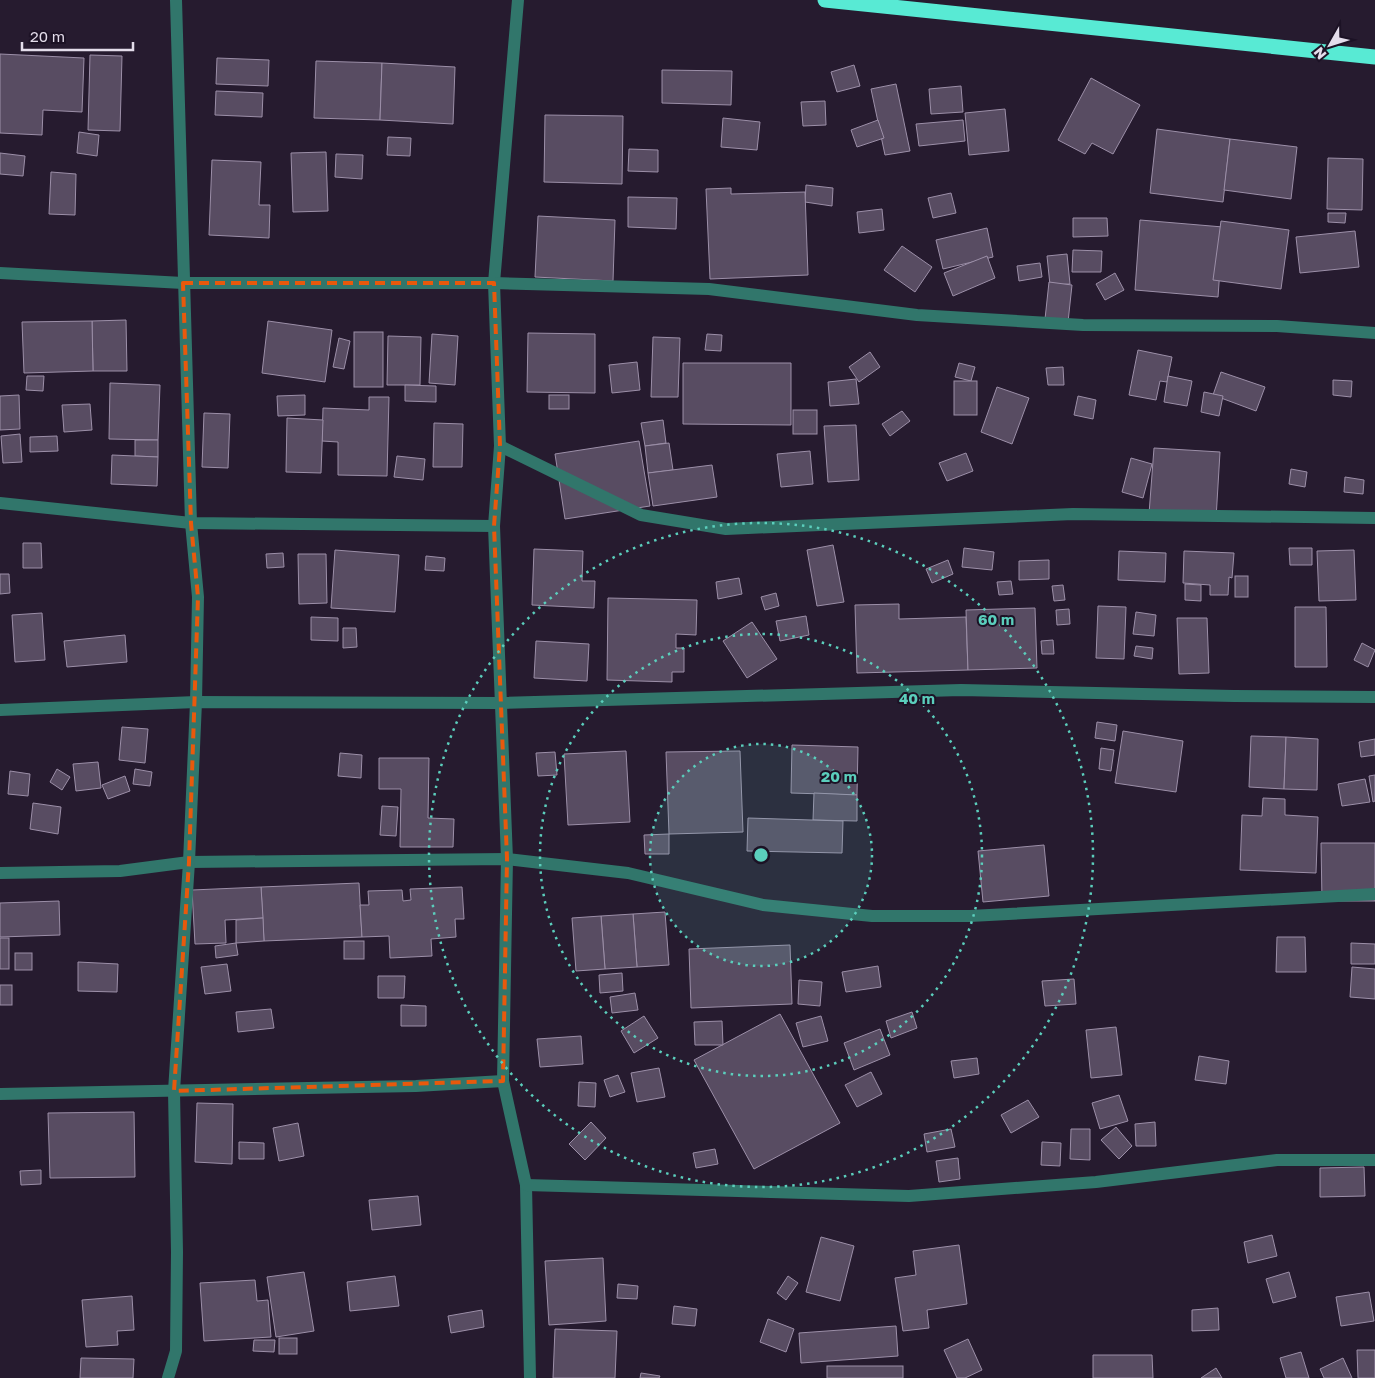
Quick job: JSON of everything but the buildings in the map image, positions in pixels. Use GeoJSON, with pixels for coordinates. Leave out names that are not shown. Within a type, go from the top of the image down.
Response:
{"type":"FeatureCollection","features":[{"type":"Feature","properties":{"kind":"highway"},"geometry":{"type":"LineString","coordinates":[[826,0],[1375,57]]}},
{"type":"Feature","properties":{"kind":"street"},"geometry":{"type":"LineString","coordinates":[[168,1378],[176,1351],[177,1252],[174,1092],[189,862],[196,702],[198,597],[191,523],[176,0]]}},
{"type":"Feature","properties":{"kind":"street"},"geometry":{"type":"LineString","coordinates":[[518,0],[494,283],[500,446],[494,526],[507,859],[503,1081],[526,1185],[530,1378]]}},
{"type":"Feature","properties":{"kind":"street"},"geometry":{"type":"LineString","coordinates":[[0,272],[183,283],[494,283],[709,289],[917,315],[1083,325],[1277,326],[1375,333]]}},
{"type":"Feature","properties":{"kind":"street"},"geometry":{"type":"LineString","coordinates":[[500,446],[641,515],[726,528],[1073,514],[1375,518]]}},
{"type":"Feature","properties":{"kind":"street"},"geometry":{"type":"LineString","coordinates":[[0,504],[191,523],[494,526]]}},
{"type":"Feature","properties":{"kind":"street"},"geometry":{"type":"LineString","coordinates":[[0,710],[196,702],[502,703],[961,690],[1234,696],[1375,696]]}},
{"type":"Feature","properties":{"kind":"street"},"geometry":{"type":"LineString","coordinates":[[0,873],[120,871],[189,862],[507,859],[628,873],[763,905],[872,916],[970,916],[1375,894]]}},
{"type":"Feature","properties":{"kind":"street"},"geometry":{"type":"LineString","coordinates":[[0,1094],[416,1086],[503,1081]]}},
{"type":"Feature","properties":{"kind":"street"},"geometry":{"type":"LineString","coordinates":[[526,1185],[910,1196],[1096,1182],[1277,1160],[1375,1160]]}},
{"type":"Feature","properties":{"kind":"highlighted area"},"geometry":{"type":"Polygon","coordinates":[[[183,283],[494,283],[500,446],[494,526],[507,859],[503,1081],[174,1091],[189,862],[198,597],[191,523],[183,283]]]}}]}
